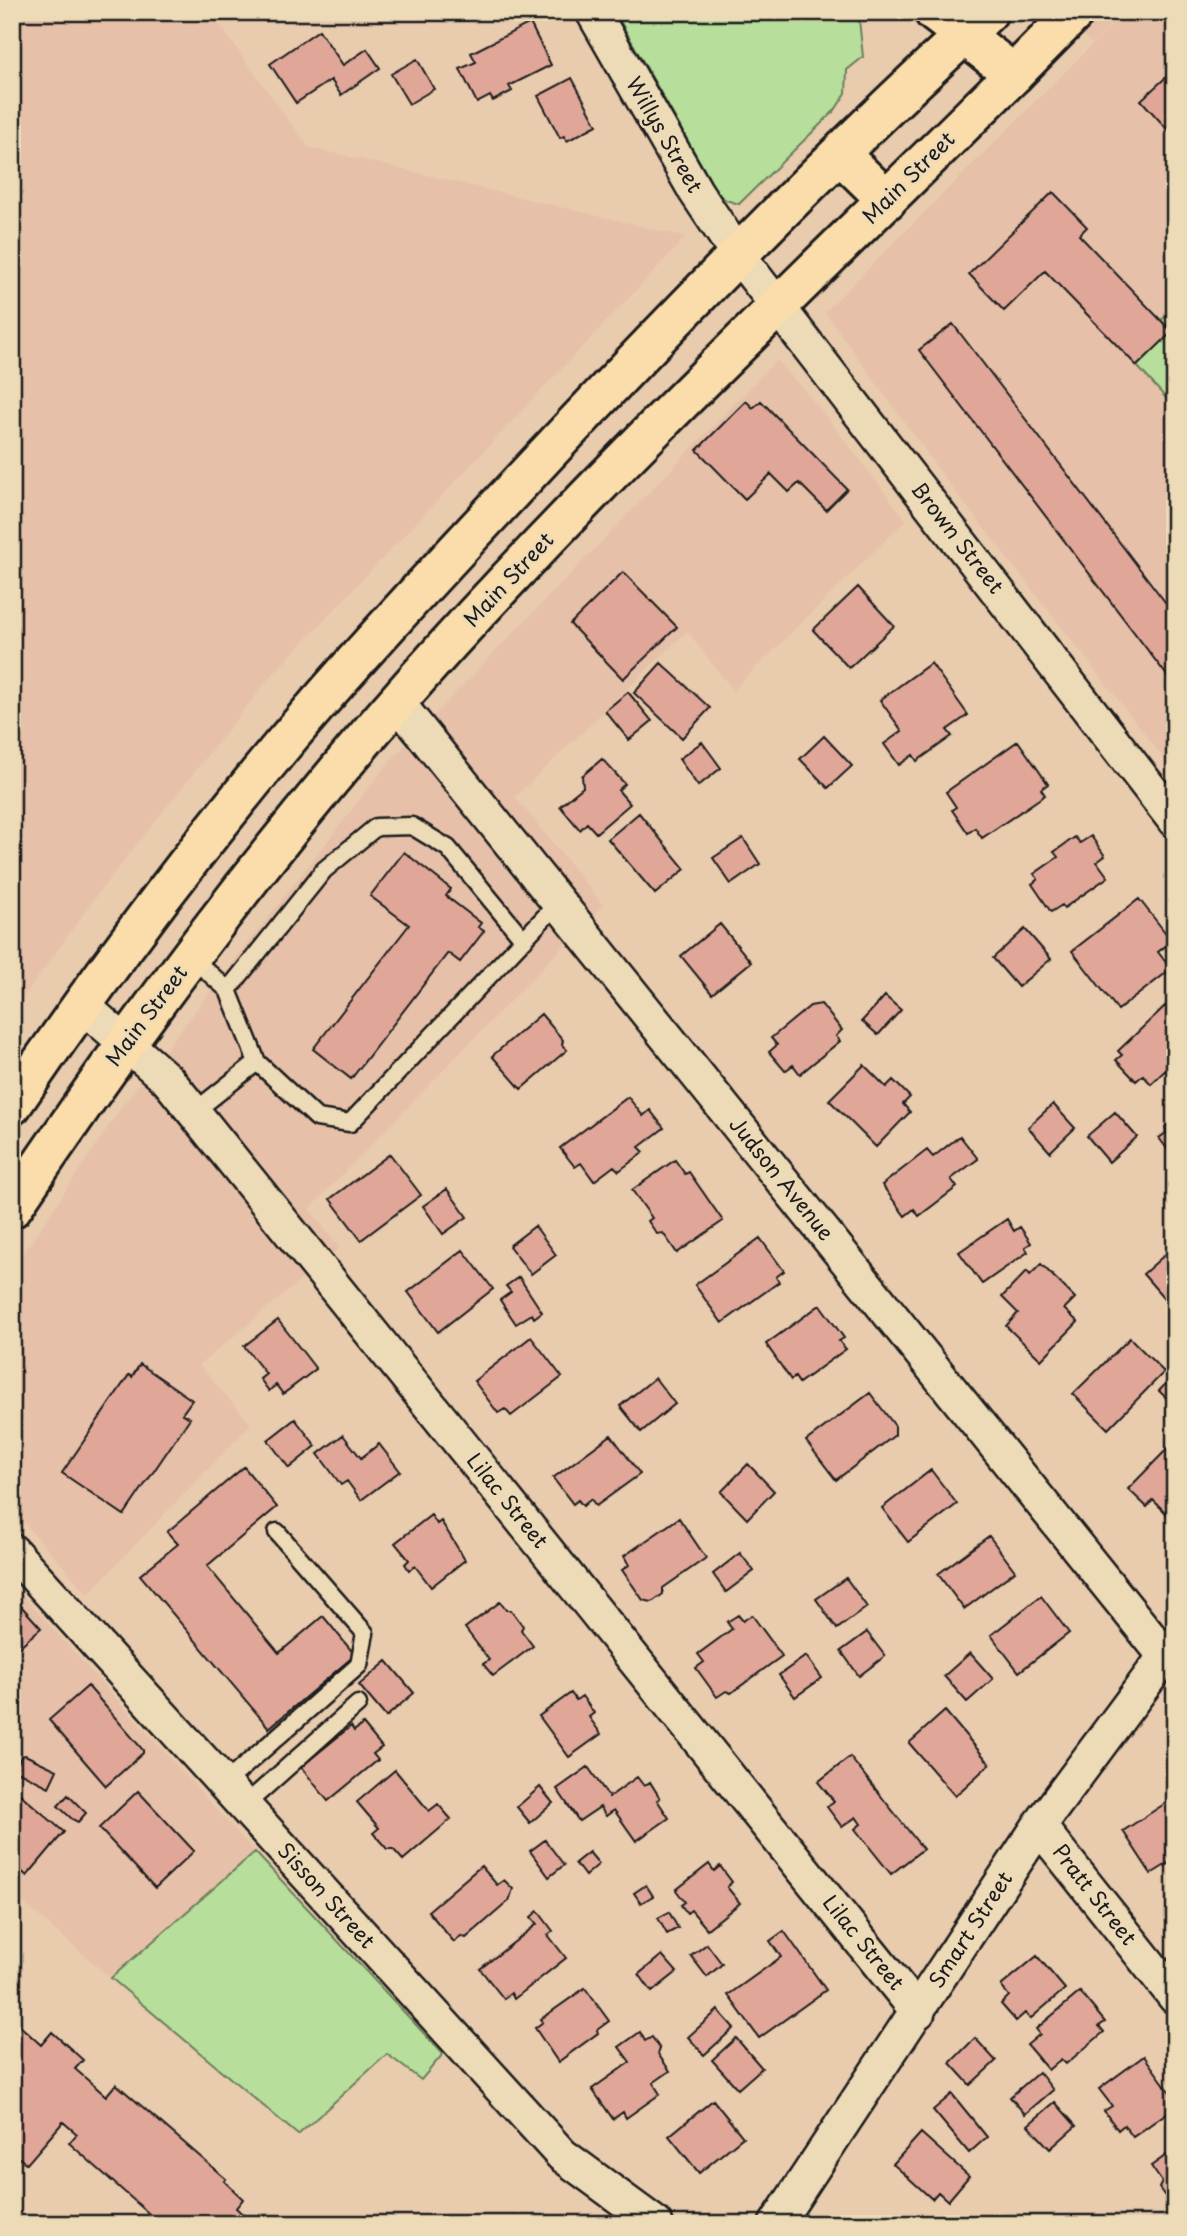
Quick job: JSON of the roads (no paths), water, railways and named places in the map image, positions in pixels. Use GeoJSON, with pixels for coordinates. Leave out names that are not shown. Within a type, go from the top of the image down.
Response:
{"type":"FeatureCollection","features":[{"type":"Feature","properties":{"kind":"main road","name":"Main Street"},"geometry":{"type":"LineString","coordinates":[[12,1208],[126,1043],[191,957],[282,839],[397,702],[518,569],[1075,12]]}},
{"type":"Feature","properties":{"kind":"main road"},"geometry":{"type":"LineString","coordinates":[[12,1105],[82,1005],[209,837],[354,662],[631,364],[840,154],[962,20],[1014,74]]}},
{"type":"Feature","properties":{"kind":"main road"},"geometry":{"type":"LineString","coordinates":[[840,154],[887,200]]}},
{"type":"Feature","properties":{"kind":"street","name":"Willys Street"},"geometry":{"type":"LineString","coordinates":[[593,12],[696,192],[738,255]]}},
{"type":"Feature","properties":{"kind":"street","name":"Brown Street"},"geometry":{"type":"LineString","coordinates":[[738,255],[1175,821]]}},
{"type":"Feature","properties":{"kind":"street","name":"Judson Avenue"},"geometry":{"type":"LineString","coordinates":[[397,702],[558,903],[1170,1650]]}},
{"type":"Feature","properties":{"kind":"street","name":"Lilac Street"},"geometry":{"type":"LineString","coordinates":[[82,1005],[161,1073],[194,1112],[918,2012]]}},
{"type":"Feature","properties":{"kind":"street","name":"Sisson Street"},"geometry":{"type":"LineString","coordinates":[[12,1551],[562,2155],[656,2224]]}},
{"type":"Feature","properties":{"kind":"street","name":"Smart Street"},"geometry":{"type":"LineString","coordinates":[[776,2224],[1039,1826],[1170,1650]]}},
{"type":"Feature","properties":{"kind":"street","name":"Pratt Street"},"geometry":{"type":"LineString","coordinates":[[1039,1826],[1175,1997]]}},
{"type":"Feature","properties":{"kind":"lane"},"geometry":{"type":"LineString","coordinates":[[228,990],[324,870],[376,827],[412,826],[448,848],[524,940]]}},
{"type":"Feature","properties":{"kind":"lane"},"geometry":{"type":"LineString","coordinates":[[191,957],[228,990],[257,1062],[317,1118],[350,1123],[558,903]]}},
{"type":"Feature","properties":{"kind":"lane"},"geometry":{"type":"LineString","coordinates":[[194,1112],[257,1062]]}},
{"type":"Feature","properties":{"kind":"lane"},"geometry":{"type":"LineString","coordinates":[[234,1795],[262,1751],[359,1665],[365,1633],[277,1532]]}},
{"type":"Feature","properties":{"kind":"lane"},"geometry":{"type":"LineString","coordinates":[[234,1795],[281,1773],[358,1704]]}},
{"type":"Feature","properties":{"kind":"lane"},"geometry":{"type":"LineString","coordinates":[[262,1751],[281,1773]]}}]}
